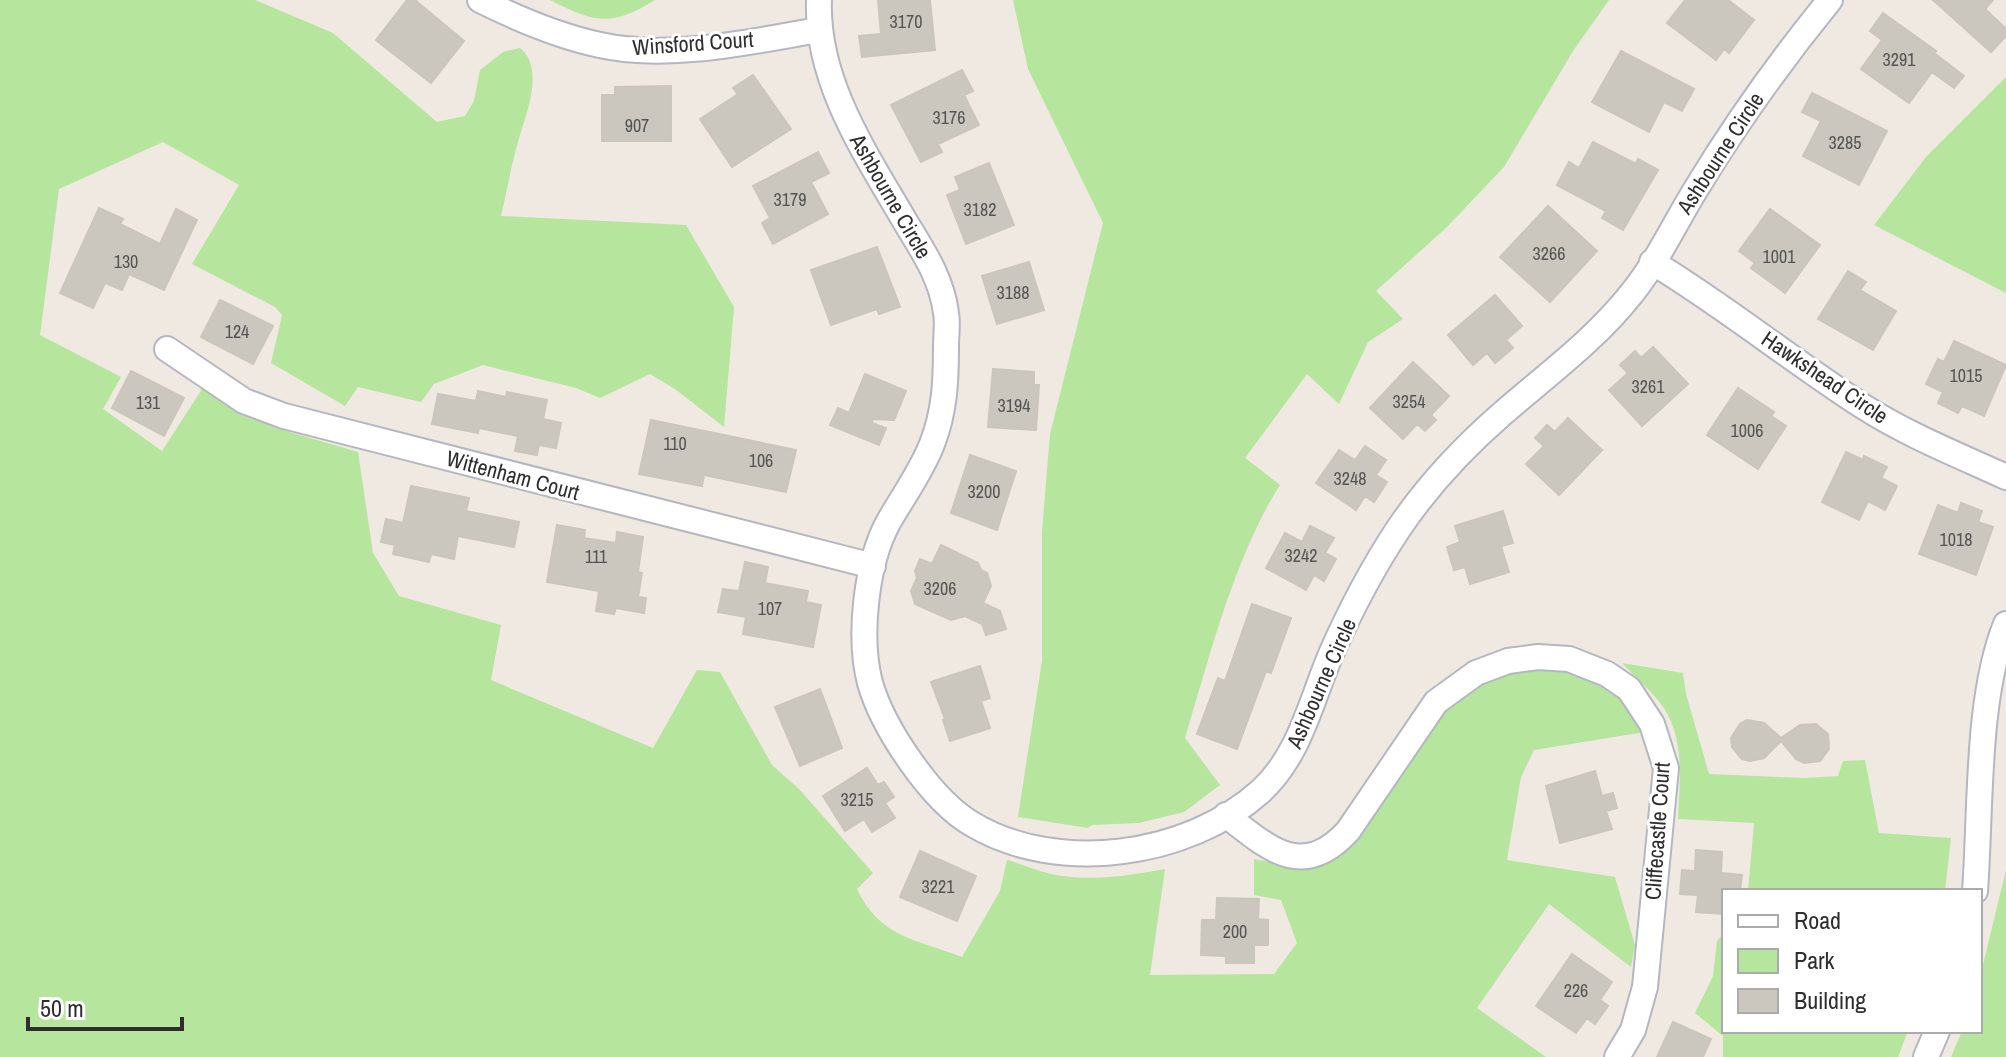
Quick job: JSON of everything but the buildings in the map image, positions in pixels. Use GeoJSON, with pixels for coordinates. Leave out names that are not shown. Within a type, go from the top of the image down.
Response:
{"type":"FeatureCollection","features":[{"type":"Feature","properties":{"kind":"street","name":"Winsford Court"},"geometry":{"type":"LineString","coordinates":[[480,0],[517,19],[601,46],[643,50],[722,46],[818,30]]}},
{"type":"Feature","properties":{"kind":"street","name":"Ashbourne Circle"},"geometry":{"type":"LineString","coordinates":[[819,0],[818,30],[830,79],[854,132],[934,269],[946,313],[946,393],[941,415],[932,444],[906,497],[887,523],[866,599],[866,655],[871,685],[906,758],[965,820],[994,836],[1031,846],[1083,854],[1140,851],[1168,842],[1226,815],[1262,790],[1286,761],[1305,725],[1331,655],[1373,570],[1401,526],[1436,478],[1500,416],[1583,347],[1635,291],[1699,185],[1782,59],[1830,0]]}},
{"type":"Feature","properties":{"kind":"street","name":"Hawkshead Circle"},"geometry":{"type":"LineString","coordinates":[[1652,262],[1698,290],[1864,407],[1915,436],[2006,477]]}},
{"type":"Feature","properties":{"kind":"street","name":"Wittenham Court"},"geometry":{"type":"LineString","coordinates":[[167,349],[244,401],[298,420],[873,566]]}},
{"type":"Feature","properties":{"kind":"street"},"geometry":{"type":"LineString","coordinates":[[1975,889],[1984,731],[1992,678],[2006,624]]}},
{"type":"Feature","properties":{"kind":"street","name":"Cliffecastle Court"},"geometry":{"type":"LineString","coordinates":[[1226,815],[1271,850],[1289,856],[1314,856],[1333,847],[1348,831],[1436,702],[1476,673],[1508,661],[1538,657],[1569,659],[1607,674],[1629,689],[1646,715],[1660,743],[1666,768],[1645,987],[1633,1030],[1617,1057]]}},
{"type":"Feature","properties":{"kind":"street"},"geometry":{"type":"LineString","coordinates":[[1926,1057],[1936,1033]]}},
{"type":"Feature","properties":{"kind":"green space"},"geometry":{"type":"Polygon","coordinates":[[[0,0],[255,0],[333,33],[437,122],[465,116],[474,101],[480,70],[503,52],[520,48],[528,57],[533,80],[501,216],[686,225],[734,307],[724,427],[650,374],[600,398],[576,388],[483,365],[434,384],[421,402],[358,387],[345,406],[271,363],[282,315],[275,307],[192,264],[239,185],[163,142],[59,189],[40,335],[121,377],[103,409],[162,451],[202,389],[251,417],[286,431],[358,452],[373,553],[399,596],[501,625],[491,680],[653,748],[697,670],[720,672],[772,765],[799,789],[873,873],[857,889],[877,918],[901,935],[962,957],[1000,891],[1007,860],[1049,873],[1089,878],[1165,869],[1150,975],[1274,974],[1297,943],[1281,900],[1254,895],[1254,859],[1289,866],[1307,865],[1465,693],[1507,673],[1546,668],[1584,675],[1617,692],[1645,732],[1534,750],[1521,777],[1507,860],[1615,877],[1635,945],[1631,967],[1549,904],[1477,1008],[1546,1057],[0,1057],[0,0]]]}},
{"type":"Feature","properties":{"kind":"green space"},"geometry":{"type":"Polygon","coordinates":[[[550,0],[655,0],[626,15],[603,19],[579,14],[550,0]]]}},
{"type":"Feature","properties":{"kind":"green space"},"geometry":{"type":"Polygon","coordinates":[[[1013,0],[1609,0],[1573,51],[1504,167],[1447,227],[1376,291],[1403,319],[1368,342],[1339,404],[1307,374],[1245,458],[1280,485],[1236,575],[1185,738],[1220,785],[1184,812],[1139,823],[1092,825],[1088,828],[1018,817],[1042,661],[1042,532],[1050,434],[1103,223],[1028,69],[1013,0]]]}},
{"type":"Feature","properties":{"kind":"green space"},"geometry":{"type":"Polygon","coordinates":[[[2006,77],[2006,293],[1874,225],[1926,157],[2006,77]]]}},
{"type":"Feature","properties":{"kind":"green space"},"geometry":{"type":"Polygon","coordinates":[[[1622,663],[1683,673],[1709,774],[1805,778],[1838,776],[1843,761],[1865,760],[1879,833],[1951,838],[1945,889],[1748,889],[1754,823],[1678,819],[1680,787],[1677,741],[1673,726],[1657,699],[1622,663]]]}},
{"type":"Feature","properties":{"kind":"green space"},"geometry":{"type":"Polygon","coordinates":[[[2006,870],[2006,1057],[1951,1057],[1961,1033],[1982,1033],[1982,969],[2006,870]]]}},
{"type":"Feature","properties":{"kind":"green space"},"geometry":{"type":"Polygon","coordinates":[[[1722,935],[1722,1033],[1907,1033],[1898,1057],[1723,1057],[1723,1036],[1695,1013],[1713,976],[1717,941],[1722,935]]]}}]}
